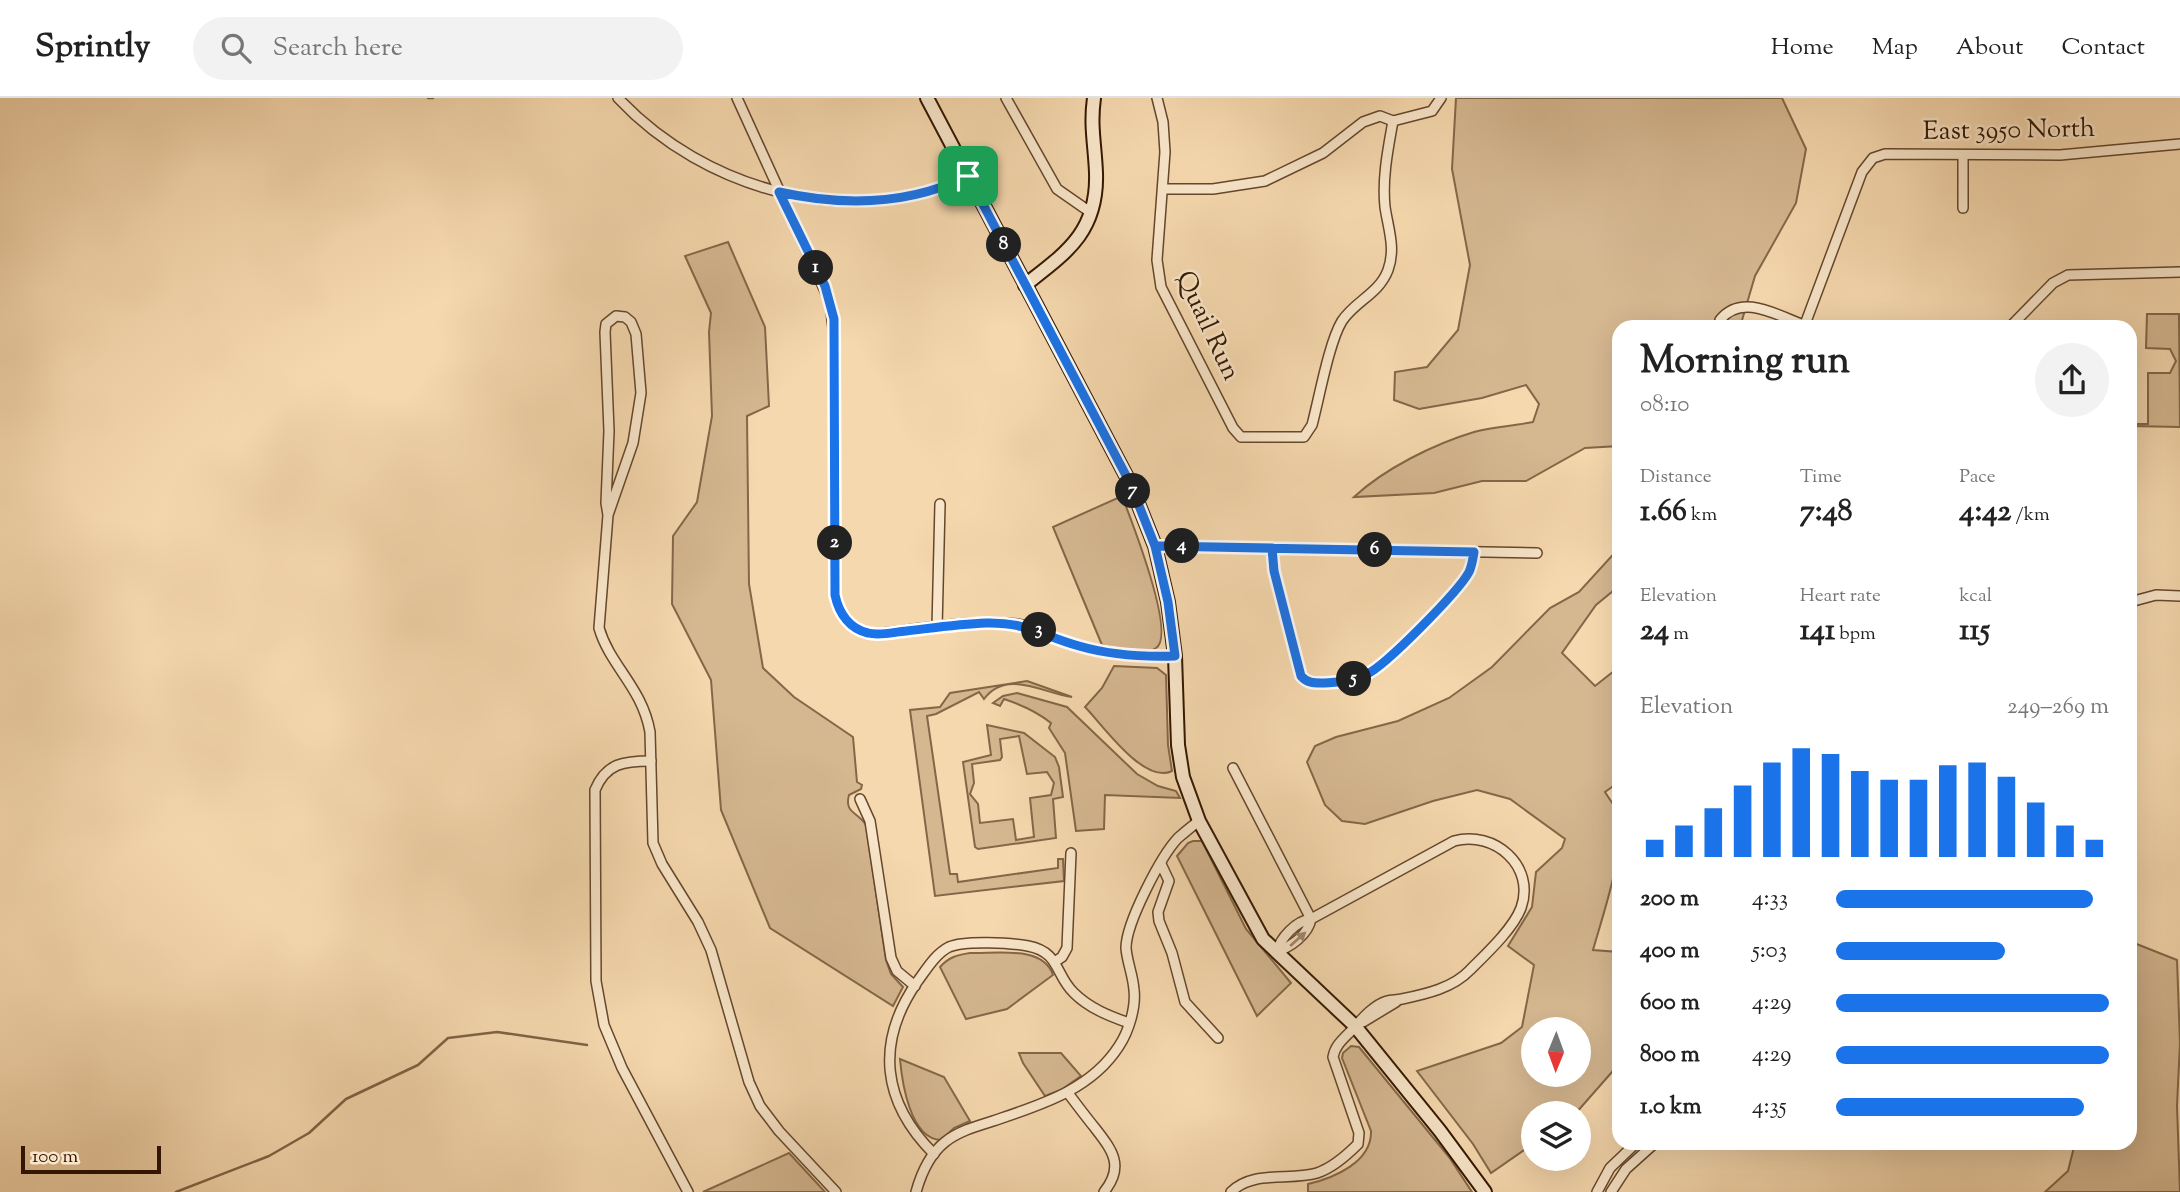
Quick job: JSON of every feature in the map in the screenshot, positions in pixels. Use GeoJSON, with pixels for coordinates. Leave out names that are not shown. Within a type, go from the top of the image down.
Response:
{"type":"FeatureCollection","features":[{"type":"Feature","properties":{"kind":"street"},"geometry":{"type":"LineString","coordinates":[[618,98],[664,138],[689,155],[741,179],[779,192],[815,200],[885,199],[944,188],[968,176]]}},
{"type":"Feature","properties":{"kind":"street"},"geometry":{"type":"LineString","coordinates":[[737,98],[825,286],[834,319],[837,604],[846,620],[852,626],[870,634],[988,623],[1018,624],[1077,646],[1107,653],[1147,657],[1175,656]]}},
{"type":"Feature","properties":{"kind":"street"},"geometry":{"type":"LineString","coordinates":[[927,98],[1130,483],[1155,546],[1168,602],[1175,656],[1178,744],[1183,777],[1199,821],[1263,939],[1355,1026],[1440,1131],[1485,1192]]}},
{"type":"Feature","properties":{"kind":"street"},"geometry":{"type":"LineString","coordinates":[[1006,98],[1057,189],[1090,212]]}},
{"type":"Feature","properties":{"kind":"street"},"geometry":{"type":"LineString","coordinates":[[1025,285],[1068,252],[1090,212],[1097,174],[1091,120],[1094,98]]}},
{"type":"Feature","properties":{"kind":"street","name":"Quail Run"},"geometry":{"type":"LineString","coordinates":[[1157,98],[1163,122],[1165,152],[1157,260],[1161,287],[1233,428],[1241,436],[1304,437],[1312,425],[1341,323],[1354,307],[1369,297],[1388,270],[1392,251],[1385,206],[1385,180],[1393,121]]}},
{"type":"Feature","properties":{"kind":"street"},"geometry":{"type":"LineString","coordinates":[[1163,189],[1213,189],[1265,181],[1323,153],[1363,122],[1380,116],[1393,121],[1432,111],[1441,98]]}},
{"type":"Feature","properties":{"kind":"street","name":"East 3950 North"},"geometry":{"type":"LineString","coordinates":[[1809,320],[1862,172],[1867,164],[1880,155],[2060,155],[2180,144]]}},
{"type":"Feature","properties":{"kind":"street"},"geometry":{"type":"LineString","coordinates":[[1963,208],[1964,155]]}},
{"type":"Feature","properties":{"kind":"street"},"geometry":{"type":"LineString","coordinates":[[2017,320],[2053,283],[2068,275],[2180,272]]}},
{"type":"Feature","properties":{"kind":"street"},"geometry":{"type":"LineString","coordinates":[[1720,320],[1727,311],[1747,306],[1786,320]]}},
{"type":"Feature","properties":{"kind":"street"},"geometry":{"type":"LineString","coordinates":[[608,515],[633,443],[641,393],[636,334],[631,322],[625,317],[616,316],[606,324],[605,332],[610,431],[606,488],[608,515],[599,628],[605,644],[643,706],[650,732],[653,843],[711,950],[749,1082],[760,1106],[779,1131],[836,1192]]}},
{"type":"Feature","properties":{"kind":"street"},"geometry":{"type":"LineString","coordinates":[[937,628],[940,504]]}},
{"type":"Feature","properties":{"kind":"street"},"geometry":{"type":"LineString","coordinates":[[1155,546],[1537,553]]}},
{"type":"Feature","properties":{"kind":"street"},"geometry":{"type":"LineString","coordinates":[[1272,548],[1274,571],[1301,676],[1305,681],[1314,683],[1344,682],[1369,674],[1393,655],[1461,584],[1471,570],[1474,552]]}},
{"type":"Feature","properties":{"kind":"street"},"geometry":{"type":"LineString","coordinates":[[2137,600],[2156,595],[2180,596]]}},
{"type":"Feature","properties":{"kind":"street"},"geometry":{"type":"LineString","coordinates":[[651,761],[628,761],[612,767],[600,777],[594,790],[596,981],[604,1025],[613,1046],[688,1192]]}},
{"type":"Feature","properties":{"kind":"street"},"geometry":{"type":"LineString","coordinates":[[1233,768],[1311,919]]}},
{"type":"Feature","properties":{"kind":"street"},"geometry":{"type":"LineString","coordinates":[[860,799],[870,821],[891,958],[897,971],[915,986]]}},
{"type":"Feature","properties":{"kind":"street"},"geometry":{"type":"LineString","coordinates":[[916,1192],[921,1174],[943,1143],[961,1132],[1044,1104],[1068,1093],[1082,1085],[1119,1046],[1129,1023],[1134,990],[1128,962],[1127,934],[1161,864],[1177,839],[1199,821]]}},
{"type":"Feature","properties":{"kind":"street"},"geometry":{"type":"LineString","coordinates":[[1231,1192],[1241,1182],[1318,1173],[1346,1156],[1358,1144],[1359,1133],[1333,1057],[1335,1048],[1355,1026],[1399,1000],[1430,992],[1468,972],[1516,918],[1522,906],[1523,881],[1519,869],[1505,850],[1484,841],[1454,841],[1311,919],[1303,920],[1279,942],[1277,952]]}},
{"type":"Feature","properties":{"kind":"street"},"geometry":{"type":"LineString","coordinates":[[1056,961],[1068,948],[1071,853]]}},
{"type":"Feature","properties":{"kind":"street"},"geometry":{"type":"LineString","coordinates":[[1161,864],[1168,881],[1158,912],[1185,1002],[1218,1038]]}},
{"type":"Feature","properties":{"kind":"street"},"geometry":{"type":"LineString","coordinates":[[934,1154],[914,1134],[897,1100],[892,1081],[890,1048],[897,1016],[933,959],[947,948],[959,944],[1026,945],[1041,949],[1056,961],[1070,990],[1085,1003],[1129,1023]]}},
{"type":"Feature","properties":{"kind":"street"},"geometry":{"type":"LineString","coordinates":[[1068,1093],[1112,1150],[1114,1176],[1104,1192]]}},
{"type":"Feature","properties":{"kind":"street"},"geometry":{"type":"LineString","coordinates":[[1597,1192],[1610,1168],[1629,1150]]}},
{"type":"Feature","properties":{"kind":"street"},"geometry":{"type":"LineString","coordinates":[[1611,1192],[1626,1169],[1647,1150]]}},
{"type":"Feature","properties":{"kind":"shaded area"},"geometry":{"type":"Polygon","coordinates":[[[1456,98],[1782,98],[1806,149],[1796,203],[1755,276],[1742,320],[1612,320],[1612,446],[1585,448],[1526,481],[1482,481],[1434,493],[1354,497],[1395,467],[1443,443],[1481,430],[1533,422],[1539,404],[1526,385],[1482,398],[1419,409],[1394,400],[1395,372],[1427,367],[1458,330],[1470,265],[1452,169],[1456,98]]]}},
{"type":"Feature","properties":{"kind":"shaded area"},"geometry":{"type":"Polygon","coordinates":[[[728,242],[765,327],[769,406],[747,416],[749,584],[763,668],[794,697],[853,737],[857,782],[862,785],[861,789],[849,795],[848,805],[866,825],[886,960],[891,974],[903,987],[893,1006],[770,928],[721,810],[711,680],[672,604],[673,536],[697,502],[712,416],[709,332],[711,313],[685,256],[728,242]]]}},
{"type":"Feature","properties":{"kind":"shaded area"},"geometry":{"type":"Polygon","coordinates":[[[2147,314],[2179,314],[2180,427],[2137,426],[2137,424],[2148,424],[2148,373],[2170,373],[2176,361],[2170,349],[2146,348],[2147,314]]]}},
{"type":"Feature","properties":{"kind":"shaded area"},"geometry":{"type":"Polygon","coordinates":[[[1122,496],[1150,575],[1161,622],[1161,639],[1156,648],[1144,652],[1102,645],[1053,527],[1122,496]]]}},
{"type":"Feature","properties":{"kind":"shaded area"},"geometry":{"type":"Polygon","coordinates":[[[1612,556],[1612,592],[1596,605],[1562,653],[1595,686],[1612,673],[1612,787],[1605,792],[1612,802],[1612,883],[1593,950],[1612,951],[1612,1072],[1587,1101],[1521,1101],[1521,1152],[1491,1173],[1473,1144],[1417,1071],[1501,1043],[1521,1028],[1521,1087],[1591,1087],[1591,1017],[1524,1017],[1534,965],[1508,946],[1532,907],[1536,872],[1562,848],[1565,839],[1510,799],[1477,790],[1433,801],[1365,824],[1342,821],[1325,805],[1307,762],[1315,746],[1336,737],[1398,721],[1449,698],[1492,667],[1550,608],[1579,592],[1612,556]]]}},
{"type":"Feature","properties":{"kind":"shaded area"},"geometry":{"type":"Polygon","coordinates":[[[1114,666],[1157,668],[1166,675],[1168,745],[1172,771],[1161,773],[1137,762],[1085,707],[1102,688],[1114,666]]]}},
{"type":"Feature","properties":{"kind":"shaded area"},"geometry":{"type":"Polygon","coordinates":[[[1027,681],[1072,697],[1026,685],[1004,685],[993,690],[984,699],[979,692],[927,716],[950,874],[957,874],[958,882],[1058,868],[1058,859],[1063,859],[1064,881],[935,896],[910,710],[940,707],[950,693],[1027,681]]]}},
{"type":"Feature","properties":{"kind":"shaded area"},"geometry":{"type":"Polygon","coordinates":[[[1017,693],[1067,707],[1137,774],[1158,786],[1176,791],[1180,798],[1105,795],[1104,829],[1076,831],[1065,753],[1049,728],[1051,723],[1011,701],[1004,699],[1000,706],[993,703],[1003,696],[1017,693]]]}},
{"type":"Feature","properties":{"kind":"shaded area"},"geometry":{"type":"Polygon","coordinates":[[[987,725],[1024,733],[1055,757],[1063,797],[1053,799],[1056,838],[978,849],[975,847],[963,762],[991,755],[987,725]],[[1019,736],[1000,739],[1000,760],[972,764],[974,783],[970,794],[978,804],[980,823],[1013,819],[1016,840],[1034,837],[1030,798],[1051,795],[1054,783],[1047,772],[1027,774],[1019,736]]]}},
{"type":"Feature","properties":{"kind":"shaded area"},"geometry":{"type":"Polygon","coordinates":[[[1193,841],[1202,841],[1246,929],[1291,983],[1257,1016],[1177,856],[1193,841]]]}},
{"type":"Feature","properties":{"kind":"shaded area"},"geometry":{"type":"Polygon","coordinates":[[[2137,944],[2177,960],[2180,1192],[2045,1192],[2068,1171],[2073,1150],[2137,1150],[2137,944]]]}},
{"type":"Feature","properties":{"kind":"shaded area"},"geometry":{"type":"Polygon","coordinates":[[[1005,952],[1029,955],[1048,965],[1053,975],[1007,1009],[966,1019],[940,967],[954,957],[970,953],[1005,952]]]}},
{"type":"Feature","properties":{"kind":"shaded area"},"geometry":{"type":"Polygon","coordinates":[[[1351,1046],[1359,1047],[1449,1157],[1472,1192],[1308,1192],[1308,1184],[1329,1178],[1350,1167],[1365,1152],[1370,1142],[1371,1131],[1342,1058],[1343,1053],[1351,1046]]]}},
{"type":"Feature","properties":{"kind":"shaded area"},"geometry":{"type":"Polygon","coordinates":[[[1019,1053],[1061,1053],[1081,1076],[1061,1090],[1045,1096],[1019,1053]]]}},
{"type":"Feature","properties":{"kind":"shaded area"},"geometry":{"type":"Polygon","coordinates":[[[900,1059],[944,1077],[970,1121],[954,1128],[941,1140],[930,1137],[922,1130],[910,1108],[900,1059]]]}},
{"type":"Feature","properties":{"kind":"shaded area"},"geometry":{"type":"Polygon","coordinates":[[[789,1153],[825,1192],[703,1192],[789,1153]]]}},
{"type":"Feature","properties":{"kind":"waterway"},"geometry":{"type":"LineString","coordinates":[[428,98],[433,98]]}},
{"type":"Feature","properties":{"kind":"waterway"},"geometry":{"type":"LineString","coordinates":[[176,1192],[269,1156],[309,1133],[346,1099],[418,1065],[448,1038],[497,1032],[587,1045]]}},
{"type":"Feature","properties":{"kind":"route"},"geometry":{"type":"LineString","coordinates":[[968,176],[944,188],[885,199],[815,200],[779,192],[825,286],[834,319],[835,595],[846,620],[852,626],[870,634],[988,623],[1018,624],[1077,646],[1107,653],[1147,657],[1175,656],[1168,602],[1155,546],[1272,548],[1274,571],[1301,676],[1305,681],[1344,682],[1369,674],[1393,655],[1461,584],[1471,570],[1474,552],[1172,546],[1155,546],[1130,483],[968,176]]}}]}
